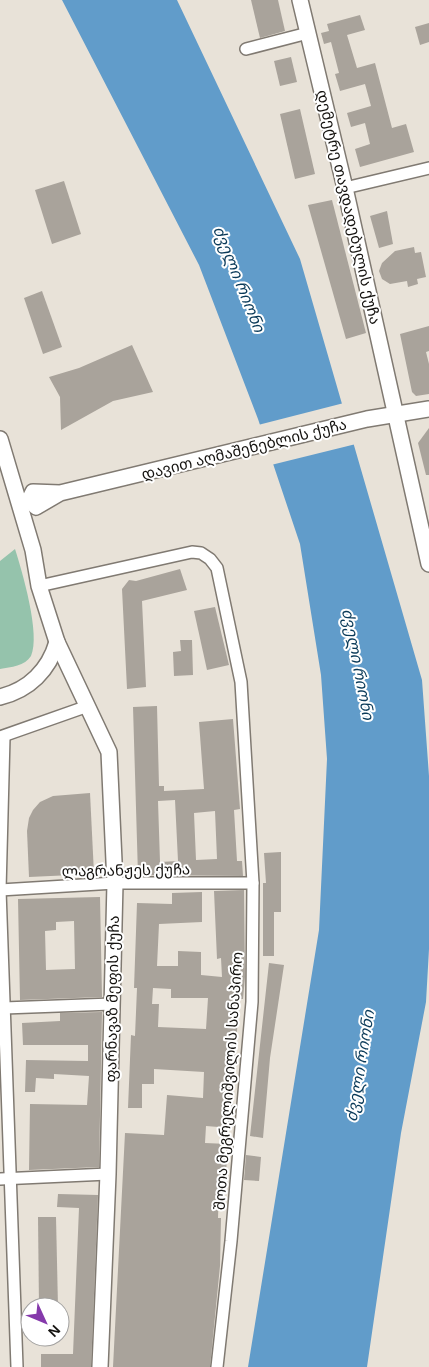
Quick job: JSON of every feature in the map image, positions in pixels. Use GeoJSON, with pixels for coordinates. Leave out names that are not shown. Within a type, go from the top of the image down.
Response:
{"type":"FeatureCollection","features":[{"type":"Feature","properties":{"kind":"street","name":"დემეტრე თავდადებულის ქუჩა"},"geometry":{"type":"LineString","coordinates":[[300,0],[345,188],[429,564]]}},
{"type":"Feature","properties":{"kind":"street"},"geometry":{"type":"LineString","coordinates":[[246,49],[308,34]]}},
{"type":"Feature","properties":{"kind":"street"},"geometry":{"type":"LineString","coordinates":[[345,188],[429,168]]}},
{"type":"Feature","properties":{"kind":"street","name":"დავით აღმაშენებლის ქუჩა"},"geometry":{"type":"LineString","coordinates":[[40,498],[367,419],[429,409]]}},
{"type":"Feature","properties":{"kind":"street","name":"ფარნავაზ მეფის ქუჩა"},"geometry":{"type":"LineString","coordinates":[[0,439],[30,541],[39,586],[57,642],[109,752],[114,883],[108,1174],[100,1367]]}},
{"type":"Feature","properties":{"kind":"street"},"geometry":{"type":"LineString","coordinates":[[11,472],[22,484],[40,498],[30,541]]}},
{"type":"Feature","properties":{"kind":"street","name":"შოთა მეგრელიშვილის სანაპირო"},"geometry":{"type":"LineString","coordinates":[[39,586],[192,552],[201,553],[210,559],[217,568],[241,682],[253,883],[252,1002],[231,1241],[217,1367]]}},
{"type":"Feature","properties":{"kind":"street"},"geometry":{"type":"LineString","coordinates":[[0,696],[24,687],[36,678],[50,662],[57,642]]}},
{"type":"Feature","properties":{"kind":"street"},"geometry":{"type":"LineString","coordinates":[[18,1367],[5,1179],[4,1008],[0,890],[2,737],[88,706]]}},
{"type":"Feature","properties":{"kind":"street","name":"ლაგრანჟეს ქუჩა"},"geometry":{"type":"LineString","coordinates":[[0,890],[114,883],[253,883]]}},
{"type":"Feature","properties":{"kind":"street"},"geometry":{"type":"LineString","coordinates":[[4,1008],[112,1004]]}},
{"type":"Feature","properties":{"kind":"street"},"geometry":{"type":"LineString","coordinates":[[5,1179],[108,1174]]}},
{"type":"Feature","properties":{"kind":"green space"},"geometry":{"type":"Polygon","coordinates":[[[15,549],[32,619],[33,646],[31,656],[25,662],[17,666],[0,669],[0,561],[15,549]]]}},
{"type":"Feature","properties":{"kind":"water","name":"ძველი რიონი"},"geometry":{"type":"Polygon","coordinates":[[[62,0],[177,0],[300,259],[422,680],[429,776],[429,949],[426,1002],[401,1133],[367,1367],[248,1367],[319,930],[327,759],[321,675],[300,544],[258,419],[199,265],[62,0]]]}},
{"type":"Feature","properties":{"kind":"pier"},"geometry":{"type":"Polygon","coordinates":[[[344,403],[356,444],[271,465],[258,425],[344,403]]]}},
{"type":"Feature","properties":{"kind":"building"},"geometry":{"type":"Polygon","coordinates":[[[251,0],[278,0],[285,31],[260,38],[251,0]]]}},
{"type":"Feature","properties":{"kind":"building"},"geometry":{"type":"Polygon","coordinates":[[[360,15],[365,30],[347,35],[357,68],[375,63],[392,128],[406,124],[414,152],[360,167],[355,149],[370,144],[365,123],[351,127],[347,113],[371,106],[365,84],[340,91],[335,74],[339,73],[331,42],[324,44],[321,33],[329,31],[327,24],[360,15]]]}},
{"type":"Feature","properties":{"kind":"building"},"geometry":{"type":"Polygon","coordinates":[[[429,23],[429,42],[420,45],[415,27],[429,23]]]}},
{"type":"Feature","properties":{"kind":"building"},"geometry":{"type":"Polygon","coordinates":[[[291,57],[297,82],[280,86],[274,61],[291,57]]]}},
{"type":"Feature","properties":{"kind":"building"},"geometry":{"type":"Polygon","coordinates":[[[300,109],[315,174],[295,179],[280,114],[300,109]]]}},
{"type":"Feature","properties":{"kind":"building"},"geometry":{"type":"Polygon","coordinates":[[[64,181],[81,234],[52,244],[35,190],[64,181]]]}},
{"type":"Feature","properties":{"kind":"building"},"geometry":{"type":"Polygon","coordinates":[[[332,200],[366,333],[346,339],[308,205],[332,200]]]}},
{"type":"Feature","properties":{"kind":"building"},"geometry":{"type":"Polygon","coordinates":[[[387,211],[393,244],[379,248],[370,216],[387,211]]]}},
{"type":"Feature","properties":{"kind":"building"},"geometry":{"type":"Polygon","coordinates":[[[414,247],[415,253],[421,252],[426,277],[417,279],[418,284],[408,287],[407,281],[390,284],[382,279],[379,271],[382,263],[395,251],[414,247]]]}},
{"type":"Feature","properties":{"kind":"building"},"geometry":{"type":"Polygon","coordinates":[[[42,291],[62,347],[43,354],[24,298],[42,291]]]}},
{"type":"Feature","properties":{"kind":"building"},"geometry":{"type":"Polygon","coordinates":[[[429,326],[429,351],[426,352],[429,364],[429,394],[416,396],[412,392],[400,334],[429,326]]]}},
{"type":"Feature","properties":{"kind":"building"},"geometry":{"type":"Polygon","coordinates":[[[132,345],[153,392],[113,401],[61,430],[60,397],[49,377],[79,368],[132,345]]]}},
{"type":"Feature","properties":{"kind":"building"},"geometry":{"type":"Polygon","coordinates":[[[429,428],[429,475],[426,475],[418,443],[429,428]]]}},
{"type":"Feature","properties":{"kind":"building"},"geometry":{"type":"Polygon","coordinates":[[[180,569],[187,590],[142,601],[146,687],[127,689],[122,589],[129,580],[136,581],[180,569]]]}},
{"type":"Feature","properties":{"kind":"building"},"geometry":{"type":"Polygon","coordinates":[[[215,607],[229,665],[207,670],[194,611],[215,607]]]}},
{"type":"Feature","properties":{"kind":"building"},"geometry":{"type":"Polygon","coordinates":[[[180,640],[192,640],[193,675],[174,676],[173,652],[181,651],[180,640]]]}},
{"type":"Feature","properties":{"kind":"building"},"geometry":{"type":"Polygon","coordinates":[[[157,706],[159,786],[164,786],[164,791],[204,789],[199,722],[233,719],[240,809],[234,810],[237,861],[242,861],[243,876],[138,875],[133,707],[157,706]],[[175,800],[158,801],[160,862],[178,861],[175,800]],[[215,811],[194,813],[196,860],[217,859],[215,811]]]}},
{"type":"Feature","properties":{"kind":"building"},"geometry":{"type":"Polygon","coordinates":[[[90,793],[94,874],[29,877],[27,831],[29,818],[33,810],[40,802],[53,796],[90,793]]]}},
{"type":"Feature","properties":{"kind":"building"},"geometry":{"type":"Polygon","coordinates":[[[281,852],[281,912],[274,912],[274,956],[263,956],[263,883],[266,883],[264,853],[281,852]]]}},
{"type":"Feature","properties":{"kind":"building"},"geometry":{"type":"Polygon","coordinates":[[[244,890],[245,977],[243,999],[239,999],[231,1128],[206,1126],[205,1143],[228,1144],[225,1188],[219,1187],[218,1218],[221,1218],[220,1266],[210,1367],[113,1367],[125,1133],[164,1135],[167,1095],[203,1098],[204,1072],[154,1069],[154,1084],[142,1084],[142,1108],[128,1108],[131,1035],[135,1036],[137,988],[134,988],[137,903],[172,904],[172,893],[202,892],[202,922],[159,924],[157,966],[178,966],[178,951],[201,952],[201,975],[222,977],[221,958],[217,959],[214,891],[244,890]],[[153,988],[152,1004],[159,1004],[158,1027],[206,1029],[208,998],[171,998],[171,989],[153,988]]]}},
{"type":"Feature","properties":{"kind":"building"},"geometry":{"type":"Polygon","coordinates":[[[100,897],[102,997],[20,1000],[18,899],[100,897]],[[74,921],[56,922],[56,930],[45,931],[46,970],[75,969],[74,921]]]}},
{"type":"Feature","properties":{"kind":"building"},"geometry":{"type":"Polygon","coordinates":[[[269,963],[284,965],[270,1058],[263,1138],[250,1136],[269,963]]]}},
{"type":"Feature","properties":{"kind":"building"},"geometry":{"type":"Polygon","coordinates":[[[102,1012],[99,1167],[29,1170],[30,1104],[87,1105],[89,1076],[54,1074],[54,1079],[36,1078],[35,1092],[25,1092],[26,1060],[88,1061],[88,1045],[23,1045],[22,1023],[60,1021],[60,1013],[102,1012]]]}},
{"type":"Feature","properties":{"kind":"building"},"geometry":{"type":"Polygon","coordinates":[[[246,1155],[261,1157],[259,1181],[244,1180],[246,1155]]]}},
{"type":"Feature","properties":{"kind":"building"},"geometry":{"type":"Polygon","coordinates":[[[58,1194],[98,1195],[91,1367],[41,1367],[41,1354],[73,1354],[79,1208],[57,1207],[58,1194]]]}},
{"type":"Feature","properties":{"kind":"building"},"geometry":{"type":"Polygon","coordinates":[[[38,1217],[56,1217],[58,1297],[39,1297],[38,1217]]]}}]}
